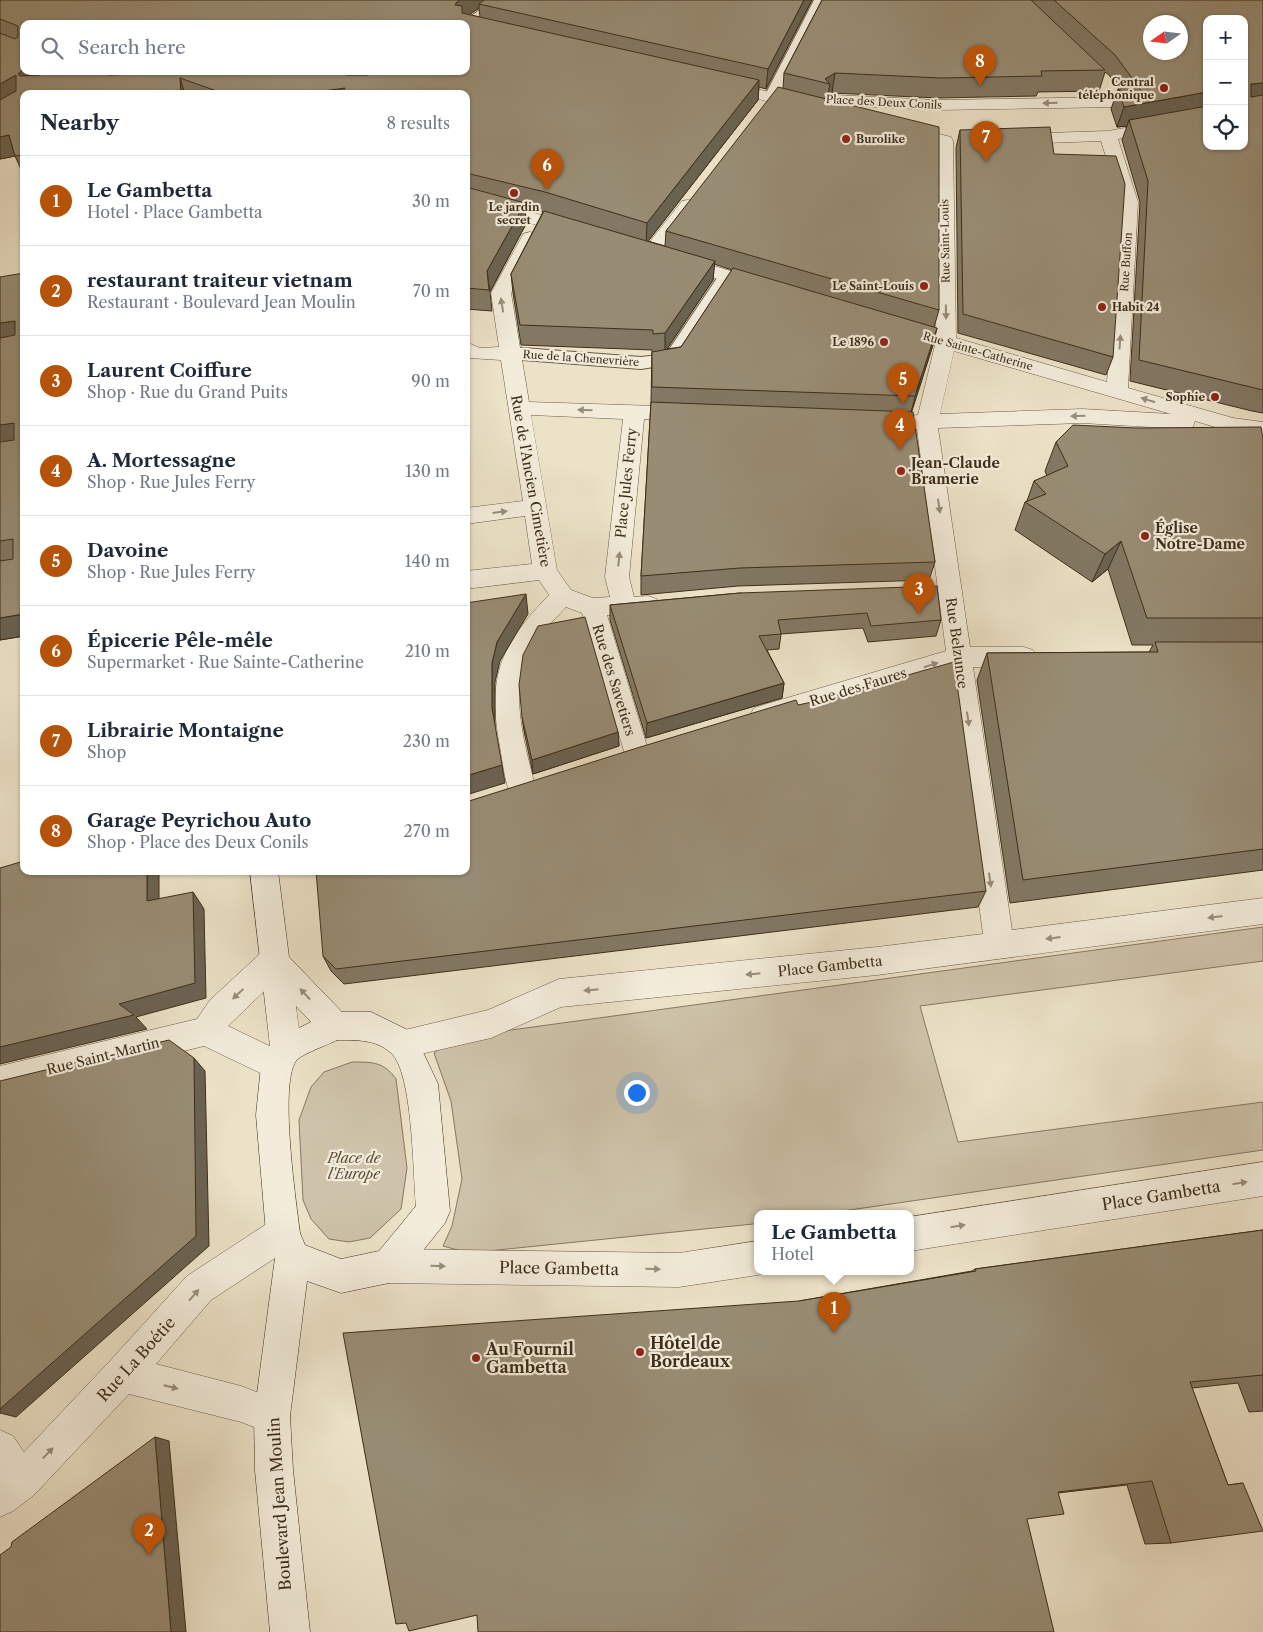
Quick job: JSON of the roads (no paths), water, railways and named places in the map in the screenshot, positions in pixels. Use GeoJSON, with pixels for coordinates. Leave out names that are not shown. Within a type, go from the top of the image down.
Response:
{"type":"FeatureCollection","features":[{"type":"Feature","properties":{"kind":"street"},"geometry":{"type":"LineString","coordinates":[[470,23],[504,0]]}},
{"type":"Feature","properties":{"kind":"street"},"geometry":{"type":"LineString","coordinates":[[470,27],[484,31]]}},
{"type":"Feature","properties":{"kind":"street"},"geometry":{"type":"LineString","coordinates":[[703,81],[771,97],[759,112]]}},
{"type":"Feature","properties":{"kind":"street"},"geometry":{"type":"LineString","coordinates":[[1106,87],[1116,102],[1141,130]]}},
{"type":"Feature","properties":{"kind":"street","name":"Place des Deux Conils"},"geometry":{"type":"LineString","coordinates":[[771,97],[937,106],[1116,102]]}},
{"type":"Feature","properties":{"kind":"street","name":"Place des Deux Conils"},"geometry":{"type":"LineString","coordinates":[[771,97],[848,116]]}},
{"type":"Feature","properties":{"kind":"street","name":"Rue Saint-Louis"},"geometry":{"type":"LineString","coordinates":[[937,106],[944,141],[946,342]]}},
{"type":"Feature","properties":{"kind":"street"},"geometry":{"type":"LineString","coordinates":[[1002,139],[1108,136],[1203,119]]}},
{"type":"Feature","properties":{"kind":"street","name":"Place des Deux Conils"},"geometry":{"type":"LineString","coordinates":[[886,126],[944,141],[964,140]]}},
{"type":"Feature","properties":{"kind":"street","name":"Rue Buffon"},"geometry":{"type":"LineString","coordinates":[[1108,136],[1129,202],[1117,391]]}},
{"type":"Feature","properties":{"kind":"street"},"geometry":{"type":"LineString","coordinates":[[699,191],[641,250],[784,293]]}},
{"type":"Feature","properties":{"kind":"street"},"geometry":{"type":"LineString","coordinates":[[470,200],[596,236]]}},
{"type":"Feature","properties":{"kind":"street","name":"Rue de l'Ancien Cimetière"},"geometry":{"type":"LineString","coordinates":[[540,219],[500,294],[545,571],[562,596]]}},
{"type":"Feature","properties":{"kind":"street","name":"Rue Sainte-Catherine"},"geometry":{"type":"LineString","coordinates":[[908,331],[1232,425]]}},
{"type":"Feature","properties":{"kind":"street","name":"Rue Belzunce"},"geometry":{"type":"LineString","coordinates":[[946,342],[927,423],[941,590],[959,657],[999,945]]}},
{"type":"Feature","properties":{"kind":"street"},"geometry":{"type":"LineString","coordinates":[[470,350],[476,354],[510,353]]}},
{"type":"Feature","properties":{"kind":"street","name":"Place Jules Ferry"},"geometry":{"type":"LineString","coordinates":[[519,408],[634,412],[617,577],[626,607]]}},
{"type":"Feature","properties":{"kind":"street"},"geometry":{"type":"LineString","coordinates":[[634,412],[712,415]]}},
{"type":"Feature","properties":{"kind":"street","name":"Rue Sainte-Catherine"},"geometry":{"type":"LineString","coordinates":[[888,421],[927,423],[1082,416],[1232,425],[1263,429]]}},
{"type":"Feature","properties":{"kind":"street"},"geometry":{"type":"LineString","coordinates":[[470,515],[534,507]]}},
{"type":"Feature","properties":{"kind":"street"},"geometry":{"type":"LineString","coordinates":[[470,580],[545,571]]}},
{"type":"Feature","properties":{"kind":"street"},"geometry":{"type":"LineString","coordinates":[[522,791],[508,716],[508,673],[523,641],[562,596],[592,607],[626,607],[672,603]]}},
{"type":"Feature","properties":{"kind":"street","name":"Rue des Savetiers"},"geometry":{"type":"LineString","coordinates":[[592,607],[636,753]]}},
{"type":"Feature","properties":{"kind":"street","name":"Rue des Faures"},"geometry":{"type":"LineString","coordinates":[[740,722],[959,657],[1047,657]]}},
{"type":"Feature","properties":{"kind":"street","name":"Boulevard Jean Moulin"},"geometry":{"type":"LineString","coordinates":[[269,875],[281,1057],[272,1115],[287,1245],[272,1416],[274,1470],[290,1632]]}},
{"type":"Feature","properties":{"kind":"street","name":"Place Gambetta"},"geometry":{"type":"LineString","coordinates":[[403,1043],[491,1024],[559,994],[877,961],[1263,911]]}},
{"type":"Feature","properties":{"kind":"street"},"geometry":{"type":"LineString","coordinates":[[336,1026],[274,961],[221,1010],[206,1031],[281,1057],[336,1026],[371,1026],[403,1043],[422,1084],[433,1211],[389,1266]]}},
{"type":"Feature","properties":{"kind":"street","name":"Rue Saint-Martin"},"geometry":{"type":"LineString","coordinates":[[0,1081],[206,1031]]}},
{"type":"Feature","properties":{"kind":"street","name":"Place Gambetta"},"geometry":{"type":"LineString","coordinates":[[914,1233],[1263,1179]]}},
{"type":"Feature","properties":{"kind":"street","name":"Place Gambetta"},"geometry":{"type":"LineString","coordinates":[[287,1245],[341,1276],[389,1266],[679,1270],[754,1259]]}},
{"type":"Feature","properties":{"kind":"street","name":"Rue La Boétie"},"geometry":{"type":"LineString","coordinates":[[11,1490],[124,1374],[199,1288],[287,1245]]}},
{"type":"Feature","properties":{"kind":"street"},"geometry":{"type":"LineString","coordinates":[[124,1374],[241,1404],[272,1416]]}},
{"type":"Feature","properties":{"kind":"street"},"geometry":{"type":"LineString","coordinates":[[0,1449],[11,1490]]}},
{"type":"Feature","properties":{"kind":"lane"},"geometry":{"type":"LineString","coordinates":[[771,97],[821,0]]}},
{"type":"Feature","properties":{"kind":"lane","name":"Rue de la Chenevrière"},"geometry":{"type":"LineString","coordinates":[[510,353],[642,363],[672,360],[727,276]]}},
{"type":"Feature","properties":{"kind":"place","name":"Garage Peyrichou Auto"},"geometry":{"type":"Point","coordinates":[980,86]}},
{"type":"Feature","properties":{"kind":"place","name":"Central téléphonique"},"geometry":{"type":"Point","coordinates":[1164,88]}},
{"type":"Feature","properties":{"kind":"place","name":"Burolike"},"geometry":{"type":"Point","coordinates":[846,139]}},
{"type":"Feature","properties":{"kind":"place","name":"Librairie Montaigne"},"geometry":{"type":"Point","coordinates":[986,162]}},
{"type":"Feature","properties":{"kind":"place","name":"Épicerie Pêle-mêle"},"geometry":{"type":"Point","coordinates":[547,190]}},
{"type":"Feature","properties":{"kind":"place","name":"Le jardin secret"},"geometry":{"type":"Point","coordinates":[514,193]}},
{"type":"Feature","properties":{"kind":"place","name":"Le Saint-Louis"},"geometry":{"type":"Point","coordinates":[924,286]}},
{"type":"Feature","properties":{"kind":"place","name":"Habit 24"},"geometry":{"type":"Point","coordinates":[1102,307]}},
{"type":"Feature","properties":{"kind":"place","name":"Le 1896"},"geometry":{"type":"Point","coordinates":[884,342]}},
{"type":"Feature","properties":{"kind":"place","name":"Sophie"},"geometry":{"type":"Point","coordinates":[1215,397]}},
{"type":"Feature","properties":{"kind":"place","name":"Davoine"},"geometry":{"type":"Point","coordinates":[903,404]}},
{"type":"Feature","properties":{"kind":"place","name":"A. Mortessagne"},"geometry":{"type":"Point","coordinates":[900,450]}},
{"type":"Feature","properties":{"kind":"place","name":"Jean-Claude Bramerie"},"geometry":{"type":"Point","coordinates":[901,471]}},
{"type":"Feature","properties":{"kind":"place","name":"Église Notre-Dame"},"geometry":{"type":"Point","coordinates":[1145,536]}},
{"type":"Feature","properties":{"kind":"place","name":"Laurent Coiffure"},"geometry":{"type":"Point","coordinates":[919,614]}},
{"type":"Feature","properties":{"kind":"place","name":"Le Gambetta"},"geometry":{"type":"Point","coordinates":[834,1333]}},
{"type":"Feature","properties":{"kind":"place","name":"Hôtel de Bordeaux"},"geometry":{"type":"Point","coordinates":[640,1352]}},
{"type":"Feature","properties":{"kind":"place","name":"Au Fournil Gambetta"},"geometry":{"type":"Point","coordinates":[476,1358]}},
{"type":"Feature","properties":{"kind":"place","name":"restaurant traiteur vietnam"},"geometry":{"type":"Point","coordinates":[149,1555]}},
{"type":"Feature","properties":{"kind":"park label","name":"Place de l'Europe"},"geometry":{"type":"Point","coordinates":[354,1166]}}]}
